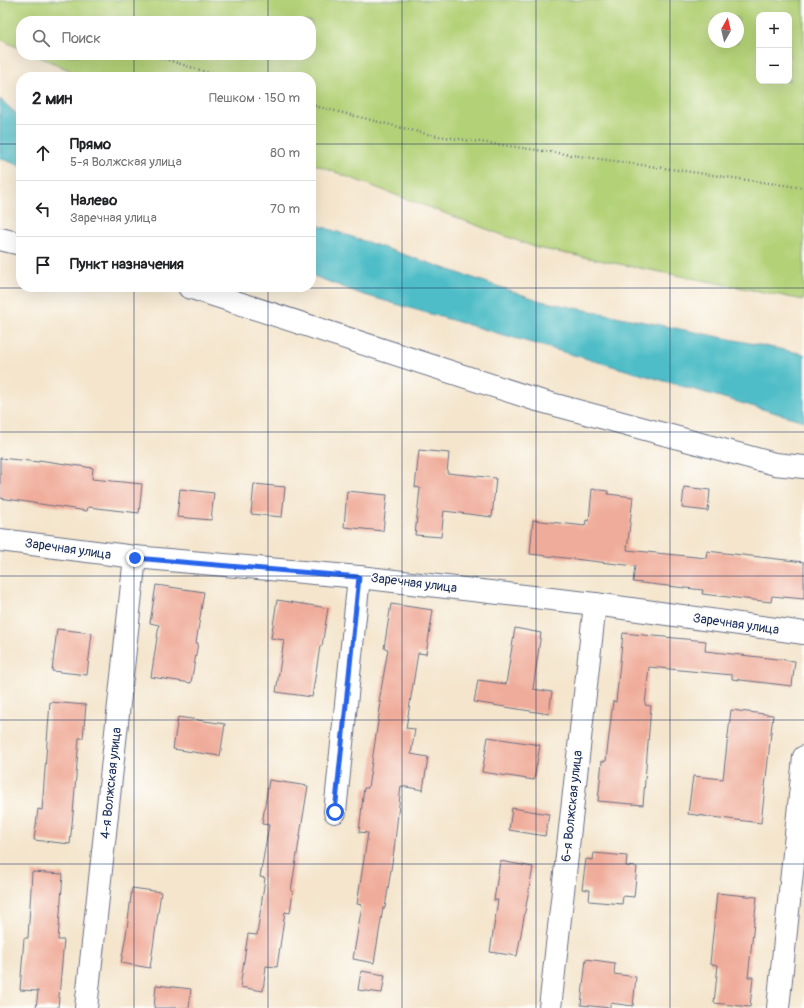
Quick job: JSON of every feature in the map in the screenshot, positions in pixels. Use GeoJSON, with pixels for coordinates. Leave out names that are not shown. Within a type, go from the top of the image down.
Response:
{"type":"FeatureCollection","features":[{"type":"Feature","properties":{"kind":"street"},"geometry":{"type":"LineString","coordinates":[[0,239],[16,243]]}},
{"type":"Feature","properties":{"kind":"street"},"geometry":{"type":"LineString","coordinates":[[204,292],[537,400],[775,464],[804,468]]}},
{"type":"Feature","properties":{"kind":"street","name":"Заречная улица"},"geometry":{"type":"LineString","coordinates":[[0,540],[135,558],[359,577],[595,604],[804,633]]}},
{"type":"Feature","properties":{"kind":"street","name":"4-я Волжская улица"},"geometry":{"type":"LineString","coordinates":[[86,1008],[135,558]]}},
{"type":"Feature","properties":{"kind":"street"},"geometry":{"type":"LineString","coordinates":[[335,812],[359,577]]}},
{"type":"Feature","properties":{"kind":"street","name":"6-я Волжская улица"},"geometry":{"type":"LineString","coordinates":[[550,1008],[595,604]]}},
{"type":"Feature","properties":{"kind":"street"},"geometry":{"type":"LineString","coordinates":[[778,1008],[804,757]]}},
{"type":"Feature","properties":{"kind":"path"},"geometry":{"type":"LineString","coordinates":[[168,60],[206,72]]}},
{"type":"Feature","properties":{"kind":"path"},"geometry":{"type":"LineString","coordinates":[[316,106],[431,135],[804,188]]}},
{"type":"Feature","properties":{"kind":"green space"},"geometry":{"type":"Polygon","coordinates":[[[0,0],[804,0],[804,300],[537,248],[316,165],[316,72],[74,72],[46,60],[316,60],[316,16],[16,16],[16,47],[0,39],[0,0]]]}},
{"type":"Feature","properties":{"kind":"water"},"geometry":{"type":"Polygon","coordinates":[[[0,99],[16,113],[16,164],[0,158],[0,99]]]}},
{"type":"Feature","properties":{"kind":"water"},"geometry":{"type":"Polygon","coordinates":[[[316,225],[541,301],[804,354],[804,421],[361,294],[316,277],[316,225]]]}},
{"type":"Feature","properties":{"kind":"building"},"geometry":{"type":"Polygon","coordinates":[[[419,450],[449,453],[447,473],[496,478],[492,517],[444,511],[441,537],[415,535],[420,488],[415,487],[419,450]]]}},
{"type":"Feature","properties":{"kind":"building"},"geometry":{"type":"Polygon","coordinates":[[[0,458],[39,462],[39,460],[93,468],[92,479],[142,484],[139,513],[88,507],[87,511],[0,498],[0,458]]]}},
{"type":"Feature","properties":{"kind":"building"},"geometry":{"type":"Polygon","coordinates":[[[254,484],[285,487],[282,517],[251,514],[254,484]]]}},
{"type":"Feature","properties":{"kind":"building"},"geometry":{"type":"Polygon","coordinates":[[[684,487],[710,490],[708,511],[682,508],[684,487]]]}},
{"type":"Feature","properties":{"kind":"building"},"geometry":{"type":"Polygon","coordinates":[[[180,489],[214,493],[211,520],[177,517],[180,489]]]}},
{"type":"Feature","properties":{"kind":"building"},"geometry":{"type":"Polygon","coordinates":[[[592,489],[608,491],[608,494],[633,497],[627,550],[706,558],[707,551],[804,562],[804,599],[772,596],[771,602],[702,594],[703,590],[633,582],[635,566],[530,554],[533,520],[585,526],[586,520],[589,521],[592,489]]]}},
{"type":"Feature","properties":{"kind":"building"},"geometry":{"type":"Polygon","coordinates":[[[347,491],[387,495],[383,531],[344,527],[347,491]]]}},
{"type":"Feature","properties":{"kind":"building"},"geometry":{"type":"Polygon","coordinates":[[[156,585],[204,592],[196,643],[198,643],[191,683],[151,677],[159,625],[150,623],[156,585]]]}},
{"type":"Feature","properties":{"kind":"building"},"geometry":{"type":"Polygon","coordinates":[[[277,600],[328,608],[312,697],[276,692],[284,640],[271,638],[277,600]]]}},
{"type":"Feature","properties":{"kind":"building"},"geometry":{"type":"Polygon","coordinates":[[[391,604],[433,610],[426,654],[418,653],[406,728],[415,729],[411,754],[428,757],[423,790],[401,786],[394,850],[385,908],[383,908],[374,963],[353,959],[362,905],[357,904],[368,833],[359,832],[364,788],[368,788],[381,702],[379,702],[388,649],[384,648],[391,604]]]}},
{"type":"Feature","properties":{"kind":"building"},"geometry":{"type":"Polygon","coordinates":[[[515,628],[541,633],[533,689],[552,692],[549,714],[474,702],[478,680],[506,684],[515,628]]]}},
{"type":"Feature","properties":{"kind":"building"},"geometry":{"type":"Polygon","coordinates":[[[57,629],[92,633],[87,675],[52,671],[57,629]]]}},
{"type":"Feature","properties":{"kind":"building"},"geometry":{"type":"Polygon","coordinates":[[[623,633],[706,641],[705,651],[795,661],[792,686],[732,679],[732,675],[649,667],[645,705],[651,706],[643,805],[598,801],[602,761],[606,761],[613,701],[616,702],[623,633]]]}},
{"type":"Feature","properties":{"kind":"building"},"geometry":{"type":"Polygon","coordinates":[[[50,702],[86,705],[83,738],[79,738],[70,844],[34,840],[38,809],[42,810],[50,702]]]}},
{"type":"Feature","properties":{"kind":"building"},"geometry":{"type":"Polygon","coordinates":[[[731,710],[773,715],[761,823],[688,814],[693,776],[723,779],[731,710]]]}},
{"type":"Feature","properties":{"kind":"building"},"geometry":{"type":"Polygon","coordinates":[[[178,717],[225,724],[220,756],[173,749],[178,717]]]}},
{"type":"Feature","properties":{"kind":"building"},"geometry":{"type":"Polygon","coordinates":[[[488,737],[540,745],[534,780],[482,772],[488,737]]]}},
{"type":"Feature","properties":{"kind":"building"},"geometry":{"type":"Polygon","coordinates":[[[269,780],[308,786],[291,891],[293,891],[290,913],[285,912],[277,967],[266,966],[263,991],[240,987],[248,934],[257,935],[265,878],[260,877],[269,825],[262,824],[269,780]]]}},
{"type":"Feature","properties":{"kind":"building"},"geometry":{"type":"Polygon","coordinates":[[[512,808],[549,814],[545,836],[509,830],[512,808]]]}},
{"type":"Feature","properties":{"kind":"building"},"geometry":{"type":"Polygon","coordinates":[[[594,853],[627,856],[626,866],[637,867],[634,897],[623,896],[622,904],[589,901],[590,890],[582,889],[586,859],[593,860],[594,853]]]}},
{"type":"Feature","properties":{"kind":"building"},"geometry":{"type":"Polygon","coordinates":[[[500,861],[533,867],[517,956],[490,952],[498,900],[494,900],[500,861]]]}},
{"type":"Feature","properties":{"kind":"building"},"geometry":{"type":"Polygon","coordinates":[[[32,872],[63,874],[58,940],[64,940],[58,1008],[36,1008],[38,991],[20,990],[24,938],[28,938],[32,872]]]}},
{"type":"Feature","properties":{"kind":"building"},"geometry":{"type":"Polygon","coordinates":[[[132,888],[161,892],[150,968],[121,963],[132,888]]]}},
{"type":"Feature","properties":{"kind":"building"},"geometry":{"type":"Polygon","coordinates":[[[717,893],[757,897],[748,977],[753,977],[750,1007],[714,1003],[718,965],[710,964],[717,893]]]}},
{"type":"Feature","properties":{"kind":"building"},"geometry":{"type":"Polygon","coordinates":[[[586,959],[615,963],[614,974],[636,977],[633,1006],[610,1003],[610,1008],[581,1005],[586,959]]]}},
{"type":"Feature","properties":{"kind":"building"},"geometry":{"type":"Polygon","coordinates":[[[361,971],[385,975],[382,993],[358,990],[361,971]]]}},
{"type":"Feature","properties":{"kind":"building"},"geometry":{"type":"Polygon","coordinates":[[[156,985],[191,989],[189,1008],[154,1008],[156,985]]]}},
{"type":"Feature","properties":{"kind":"route"},"geometry":{"type":"LineString","coordinates":[[135,558],[359,577],[335,812]]}}]}
